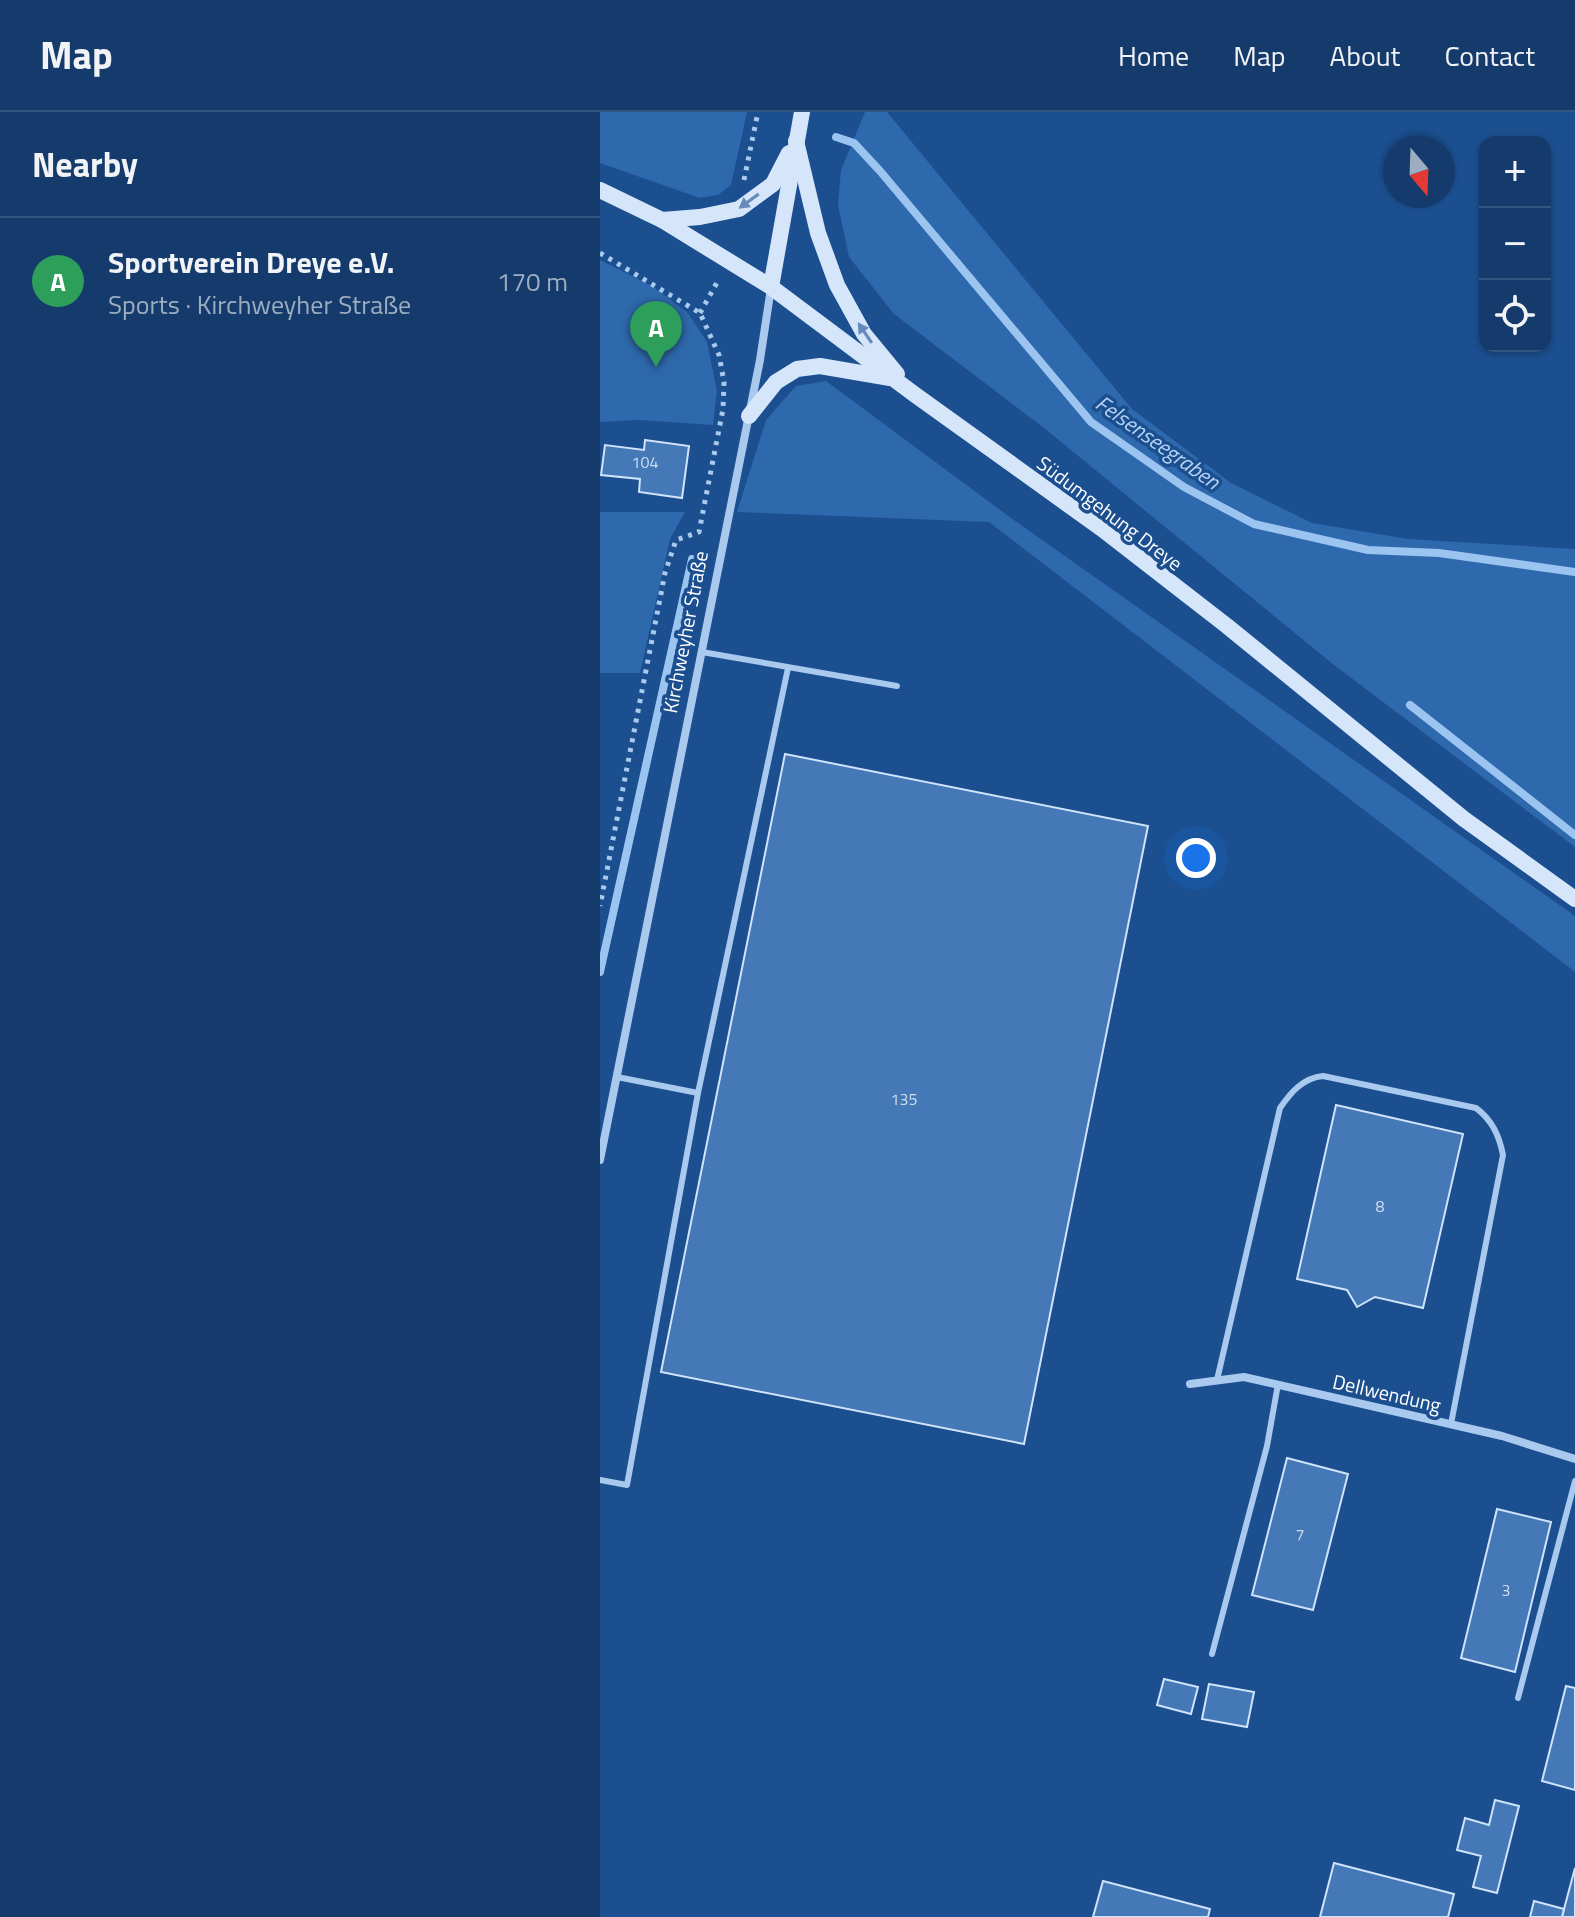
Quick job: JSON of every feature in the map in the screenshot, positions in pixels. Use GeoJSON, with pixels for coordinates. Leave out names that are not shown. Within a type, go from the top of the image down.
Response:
{"type":"FeatureCollection","features":[{"type":"Feature","properties":{"kind":"main road","name":"Kirchweyher Straße"},"geometry":{"type":"LineString","coordinates":[[771,287],[802,112]]}},
{"type":"Feature","properties":{"kind":"main road"},"geometry":{"type":"LineString","coordinates":[[662,220],[700,217],[739,209],[773,184],[796,141]]}},
{"type":"Feature","properties":{"kind":"main road"},"geometry":{"type":"LineString","coordinates":[[796,141],[818,233],[837,285],[864,334],[914,394]]}},
{"type":"Feature","properties":{"kind":"main road","name":"Südumgehung Dreye"},"geometry":{"type":"LineString","coordinates":[[600,190],[662,220],[771,287],[1102,529],[1227,626],[1464,819],[1575,899]]}},
{"type":"Feature","properties":{"kind":"main road"},"geometry":{"type":"LineString","coordinates":[[749,416],[776,382],[797,369],[820,366],[894,379]]}},
{"type":"Feature","properties":{"kind":"street","name":"Kirchweyher Straße"},"geometry":{"type":"LineString","coordinates":[[600,1160],[760,360],[771,287]]}},
{"type":"Feature","properties":{"kind":"street","name":"Dellwendung"},"geometry":{"type":"LineString","coordinates":[[1190,1384],[1244,1377],[1502,1436],[1575,1459]]}},
{"type":"Feature","properties":{"kind":"lane"},"geometry":{"type":"LineString","coordinates":[[702,652],[897,686]]}},
{"type":"Feature","properties":{"kind":"lane"},"geometry":{"type":"LineString","coordinates":[[600,1480],[627,1485],[698,1093],[788,668]]}},
{"type":"Feature","properties":{"kind":"lane"},"geometry":{"type":"LineString","coordinates":[[1217,1380],[1280,1108],[1296,1088],[1323,1076],[1476,1108],[1490,1120],[1499,1137],[1503,1155],[1451,1424]]}},
{"type":"Feature","properties":{"kind":"lane"},"geometry":{"type":"LineString","coordinates":[[617,1077],[698,1093]]}},
{"type":"Feature","properties":{"kind":"lane"},"geometry":{"type":"LineString","coordinates":[[1212,1654],[1267,1446],[1278,1384]]}},
{"type":"Feature","properties":{"kind":"lane"},"geometry":{"type":"LineString","coordinates":[[1518,1698],[1575,1481]]}},
{"type":"Feature","properties":{"kind":"path"},"geometry":{"type":"LineString","coordinates":[[600,253],[700,313],[719,355],[724,382],[723,409],[699,532],[676,540],[665,573],[600,906]]}},
{"type":"Feature","properties":{"kind":"shaded area"},"geometry":{"type":"Polygon","coordinates":[[[600,112],[747,112],[731,185],[718,195],[700,198],[600,163],[600,112]]]}},
{"type":"Feature","properties":{"kind":"shaded area"},"geometry":{"type":"Polygon","coordinates":[[[865,112],[887,112],[1132,409],[1231,483],[1312,523],[1408,539],[1575,549],[1575,847],[1334,665],[1044,428],[894,314],[849,257],[838,205],[841,170],[865,112]]]}},
{"type":"Feature","properties":{"kind":"shaded area"},"geometry":{"type":"Polygon","coordinates":[[[600,260],[652,286],[688,313],[707,342],[717,391],[713,425],[639,420],[600,422],[600,260]]]}},
{"type":"Feature","properties":{"kind":"shaded area"},"geometry":{"type":"Polygon","coordinates":[[[826,381],[1011,518],[1575,916],[1575,972],[989,522],[737,512],[766,420],[796,386],[826,381]]]}},
{"type":"Feature","properties":{"kind":"shaded area"},"geometry":{"type":"Polygon","coordinates":[[[600,512],[685,512],[670,539],[640,673],[600,673],[600,512]]]}},
{"type":"Feature","properties":{"kind":"building"},"geometry":{"type":"Polygon","coordinates":[[[645,440],[689,446],[682,498],[639,492],[640,479],[601,475],[605,445],[644,450],[645,440]]]}},
{"type":"Feature","properties":{"kind":"building"},"geometry":{"type":"Polygon","coordinates":[[[785,754],[1148,826],[1024,1444],[661,1372],[785,754]]]}},
{"type":"Feature","properties":{"kind":"building"},"geometry":{"type":"Polygon","coordinates":[[[1336,1105],[1463,1134],[1423,1308],[1375,1297],[1357,1307],[1347,1290],[1297,1279],[1336,1105]]]}},
{"type":"Feature","properties":{"kind":"building"},"geometry":{"type":"Polygon","coordinates":[[[1287,1458],[1348,1474],[1313,1610],[1252,1595],[1287,1458]]]}},
{"type":"Feature","properties":{"kind":"building"},"geometry":{"type":"Polygon","coordinates":[[[1497,1509],[1551,1522],[1515,1672],[1461,1658],[1497,1509]]]}},
{"type":"Feature","properties":{"kind":"building"},"geometry":{"type":"Polygon","coordinates":[[[1164,1679],[1198,1687],[1191,1714],[1157,1705],[1164,1679]]]}},
{"type":"Feature","properties":{"kind":"building"},"geometry":{"type":"Polygon","coordinates":[[[1209,1684],[1254,1692],[1247,1727],[1202,1719],[1209,1684]]]}},
{"type":"Feature","properties":{"kind":"building"},"geometry":{"type":"Polygon","coordinates":[[[1566,1686],[1575,1688],[1575,1790],[1542,1781],[1566,1686]]]}},
{"type":"Feature","properties":{"kind":"building"},"geometry":{"type":"Polygon","coordinates":[[[1495,1800],[1519,1806],[1497,1893],[1473,1887],[1481,1856],[1457,1850],[1465,1818],[1489,1825],[1495,1800]]]}},
{"type":"Feature","properties":{"kind":"building"},"geometry":{"type":"Polygon","coordinates":[[[1334,1863],[1454,1894],[1448,1917],[1320,1917],[1334,1863]]]}},
{"type":"Feature","properties":{"kind":"building"},"geometry":{"type":"Polygon","coordinates":[[[1575,1868],[1575,1917],[1562,1917],[1564,1909],[1575,1868]]]}},
{"type":"Feature","properties":{"kind":"building"},"geometry":{"type":"Polygon","coordinates":[[[1103,1881],[1210,1909],[1208,1917],[1093,1917],[1103,1881]]]}},
{"type":"Feature","properties":{"kind":"building"},"geometry":{"type":"Polygon","coordinates":[[[1534,1901],[1564,1909],[1562,1917],[1530,1917],[1534,1901]]]}},
{"type":"Feature","properties":{"kind":"waterway","name":"Felsenseegraben"},"geometry":{"type":"LineString","coordinates":[[836,137],[854,143],[880,171],[1091,422],[1184,487],[1254,524],[1368,550],[1439,553],[1575,572]]}},
{"type":"Feature","properties":{"kind":"waterway"},"geometry":{"type":"LineString","coordinates":[[600,972],[692,559]]}},
{"type":"Feature","properties":{"kind":"waterway"},"geometry":{"type":"LineString","coordinates":[[1410,705],[1575,835]]}},
{"type":"Feature","properties":{"kind":"place","name":"Sportverein Dreye e.V."},"geometry":{"type":"Point","coordinates":[656,367]}}]}
